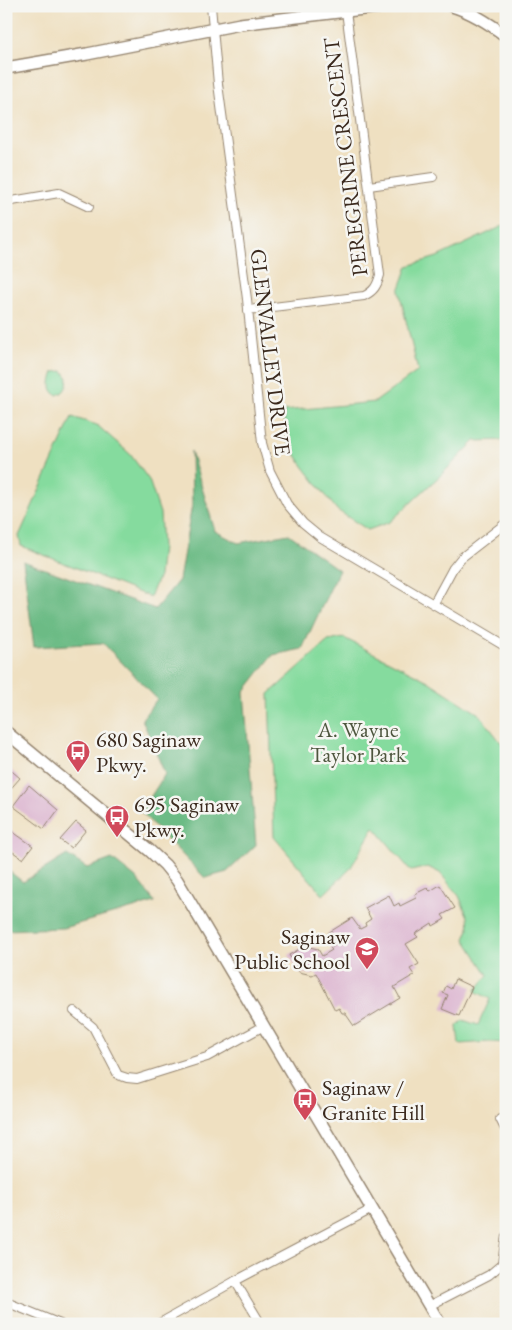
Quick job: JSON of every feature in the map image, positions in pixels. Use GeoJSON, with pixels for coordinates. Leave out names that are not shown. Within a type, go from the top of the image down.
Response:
{"type":"FeatureCollection","features":[{"type":"Feature","properties":{"kind":"street","name":"GLENVALLEY DRIVE"},"geometry":{"type":"LineString","coordinates":[[211,6],[218,84],[248,310],[262,443],[270,471],[287,504],[303,523],[320,537],[506,647]]}},
{"type":"Feature","properties":{"kind":"street"},"geometry":{"type":"LineString","coordinates":[[6,68],[285,17],[388,6]]}},
{"type":"Feature","properties":{"kind":"street"},"geometry":{"type":"LineString","coordinates":[[452,6],[483,19],[506,36]]}},
{"type":"Feature","properties":{"kind":"street","name":"PEREGRINE CRESCENT"},"geometry":{"type":"LineString","coordinates":[[248,310],[364,296],[371,293],[378,285],[380,275],[346,11]]}},
{"type":"Feature","properties":{"kind":"street"},"geometry":{"type":"LineString","coordinates":[[369,186],[433,177]]}},
{"type":"Feature","properties":{"kind":"street"},"geometry":{"type":"LineString","coordinates":[[6,202],[59,193],[89,207]]}},
{"type":"Feature","properties":{"kind":"street"},"geometry":{"type":"LineString","coordinates":[[434,603],[453,568],[461,558],[506,523]]}},
{"type":"Feature","properties":{"kind":"street"},"geometry":{"type":"LineString","coordinates":[[6,732],[149,850],[177,880],[262,1027],[440,1324]]}},
{"type":"Feature","properties":{"kind":"street"},"geometry":{"type":"LineString","coordinates":[[74,1011],[93,1027],[118,1075],[137,1079],[207,1057],[262,1027]]}},
{"type":"Feature","properties":{"kind":"street"},"geometry":{"type":"LineString","coordinates":[[500,1119],[506,1130]]}},
{"type":"Feature","properties":{"kind":"street"},"geometry":{"type":"LineString","coordinates":[[158,1324],[372,1208]]}},
{"type":"Feature","properties":{"kind":"street"},"geometry":{"type":"LineString","coordinates":[[429,1306],[496,1270],[502,1264],[506,1236]]}},
{"type":"Feature","properties":{"kind":"street"},"geometry":{"type":"LineString","coordinates":[[235,1281],[262,1324]]}},
{"type":"Feature","properties":{"kind":"street"},"geometry":{"type":"LineString","coordinates":[[6,1302],[60,1324]]}},
{"type":"Feature","properties":{"kind":"green space"},"geometry":{"type":"Polygon","coordinates":[[[506,222],[506,440],[475,441],[390,522],[368,530],[337,510],[303,466],[288,443],[283,411],[375,402],[418,371],[399,291],[408,266],[437,257],[503,226],[506,222]]]}},
{"type":"Feature","properties":{"kind":"green space"},"geometry":{"type":"Polygon","coordinates":[[[63,371],[68,378],[66,388],[57,395],[51,388],[52,379],[54,372],[63,371]]]}},
{"type":"Feature","properties":{"kind":"green space"},"geometry":{"type":"Polygon","coordinates":[[[72,417],[97,425],[130,454],[149,480],[160,513],[162,547],[159,576],[150,597],[21,546],[19,536],[72,417]]]}},
{"type":"Feature","properties":{"kind":"green space"},"geometry":{"type":"Polygon","coordinates":[[[191,451],[215,531],[238,543],[289,534],[339,570],[302,649],[273,655],[244,692],[256,845],[227,872],[205,878],[141,812],[165,774],[142,719],[157,699],[103,643],[34,647],[23,561],[155,609],[179,580],[192,505],[191,451]]]}},
{"type":"Feature","properties":{"kind":"green space","name":"A. Wayne Taylor Park"},"geometry":{"type":"Polygon","coordinates":[[[344,638],[428,681],[479,714],[506,749],[506,1043],[459,1044],[457,1026],[463,1020],[478,1025],[490,999],[475,991],[488,975],[465,939],[469,929],[468,917],[459,896],[440,873],[428,867],[411,871],[374,827],[350,869],[323,895],[274,837],[269,694],[328,641],[344,638]]]}},
{"type":"Feature","properties":{"kind":"green space"},"geometry":{"type":"Polygon","coordinates":[[[67,855],[87,868],[112,859],[136,878],[155,902],[63,928],[6,930],[6,869],[23,882],[67,855]]]}},
{"type":"Feature","properties":{"kind":"building"},"geometry":{"type":"Polygon","coordinates":[[[6,766],[20,778],[6,794],[6,766]]]}},
{"type":"Feature","properties":{"kind":"building"},"geometry":{"type":"Polygon","coordinates":[[[29,785],[58,810],[44,829],[13,806],[29,785]]]}},
{"type":"Feature","properties":{"kind":"building"},"geometry":{"type":"Polygon","coordinates":[[[76,822],[86,830],[71,848],[60,840],[76,822]]]}},
{"type":"Feature","properties":{"kind":"building"},"geometry":{"type":"Polygon","coordinates":[[[6,827],[33,846],[23,859],[6,847],[6,827]]]}},
{"type":"Feature","properties":{"kind":"building"},"geometry":{"type":"Polygon","coordinates":[[[440,885],[455,908],[442,915],[445,919],[433,926],[432,923],[415,934],[418,937],[406,944],[419,964],[410,969],[414,975],[394,987],[400,998],[354,1026],[345,1013],[342,1013],[339,1008],[335,1010],[316,973],[312,975],[299,972],[289,955],[305,946],[318,949],[322,956],[332,950],[330,948],[335,944],[328,933],[352,918],[360,929],[366,926],[365,923],[371,919],[365,908],[389,895],[394,906],[399,903],[400,906],[416,898],[415,894],[427,888],[430,891],[440,885]]]}},
{"type":"Feature","properties":{"kind":"building"},"geometry":{"type":"Polygon","coordinates":[[[455,979],[472,987],[459,1016],[442,1009],[448,995],[443,993],[446,986],[451,989],[455,979]]]}},
{"type":"Feature","properties":{"kind":"place","name":"680 Saginaw Pkwy."},"geometry":{"type":"Point","coordinates":[78,773]}},
{"type":"Feature","properties":{"kind":"place","name":"695 Saginaw Pkwy."},"geometry":{"type":"Point","coordinates":[117,838]}},
{"type":"Feature","properties":{"kind":"place","name":"Saginaw Public School"},"geometry":{"type":"Point","coordinates":[367,970]}},
{"type":"Feature","properties":{"kind":"place","name":"Saginaw / Granite Hill"},"geometry":{"type":"Point","coordinates":[305,1121]}}]}
